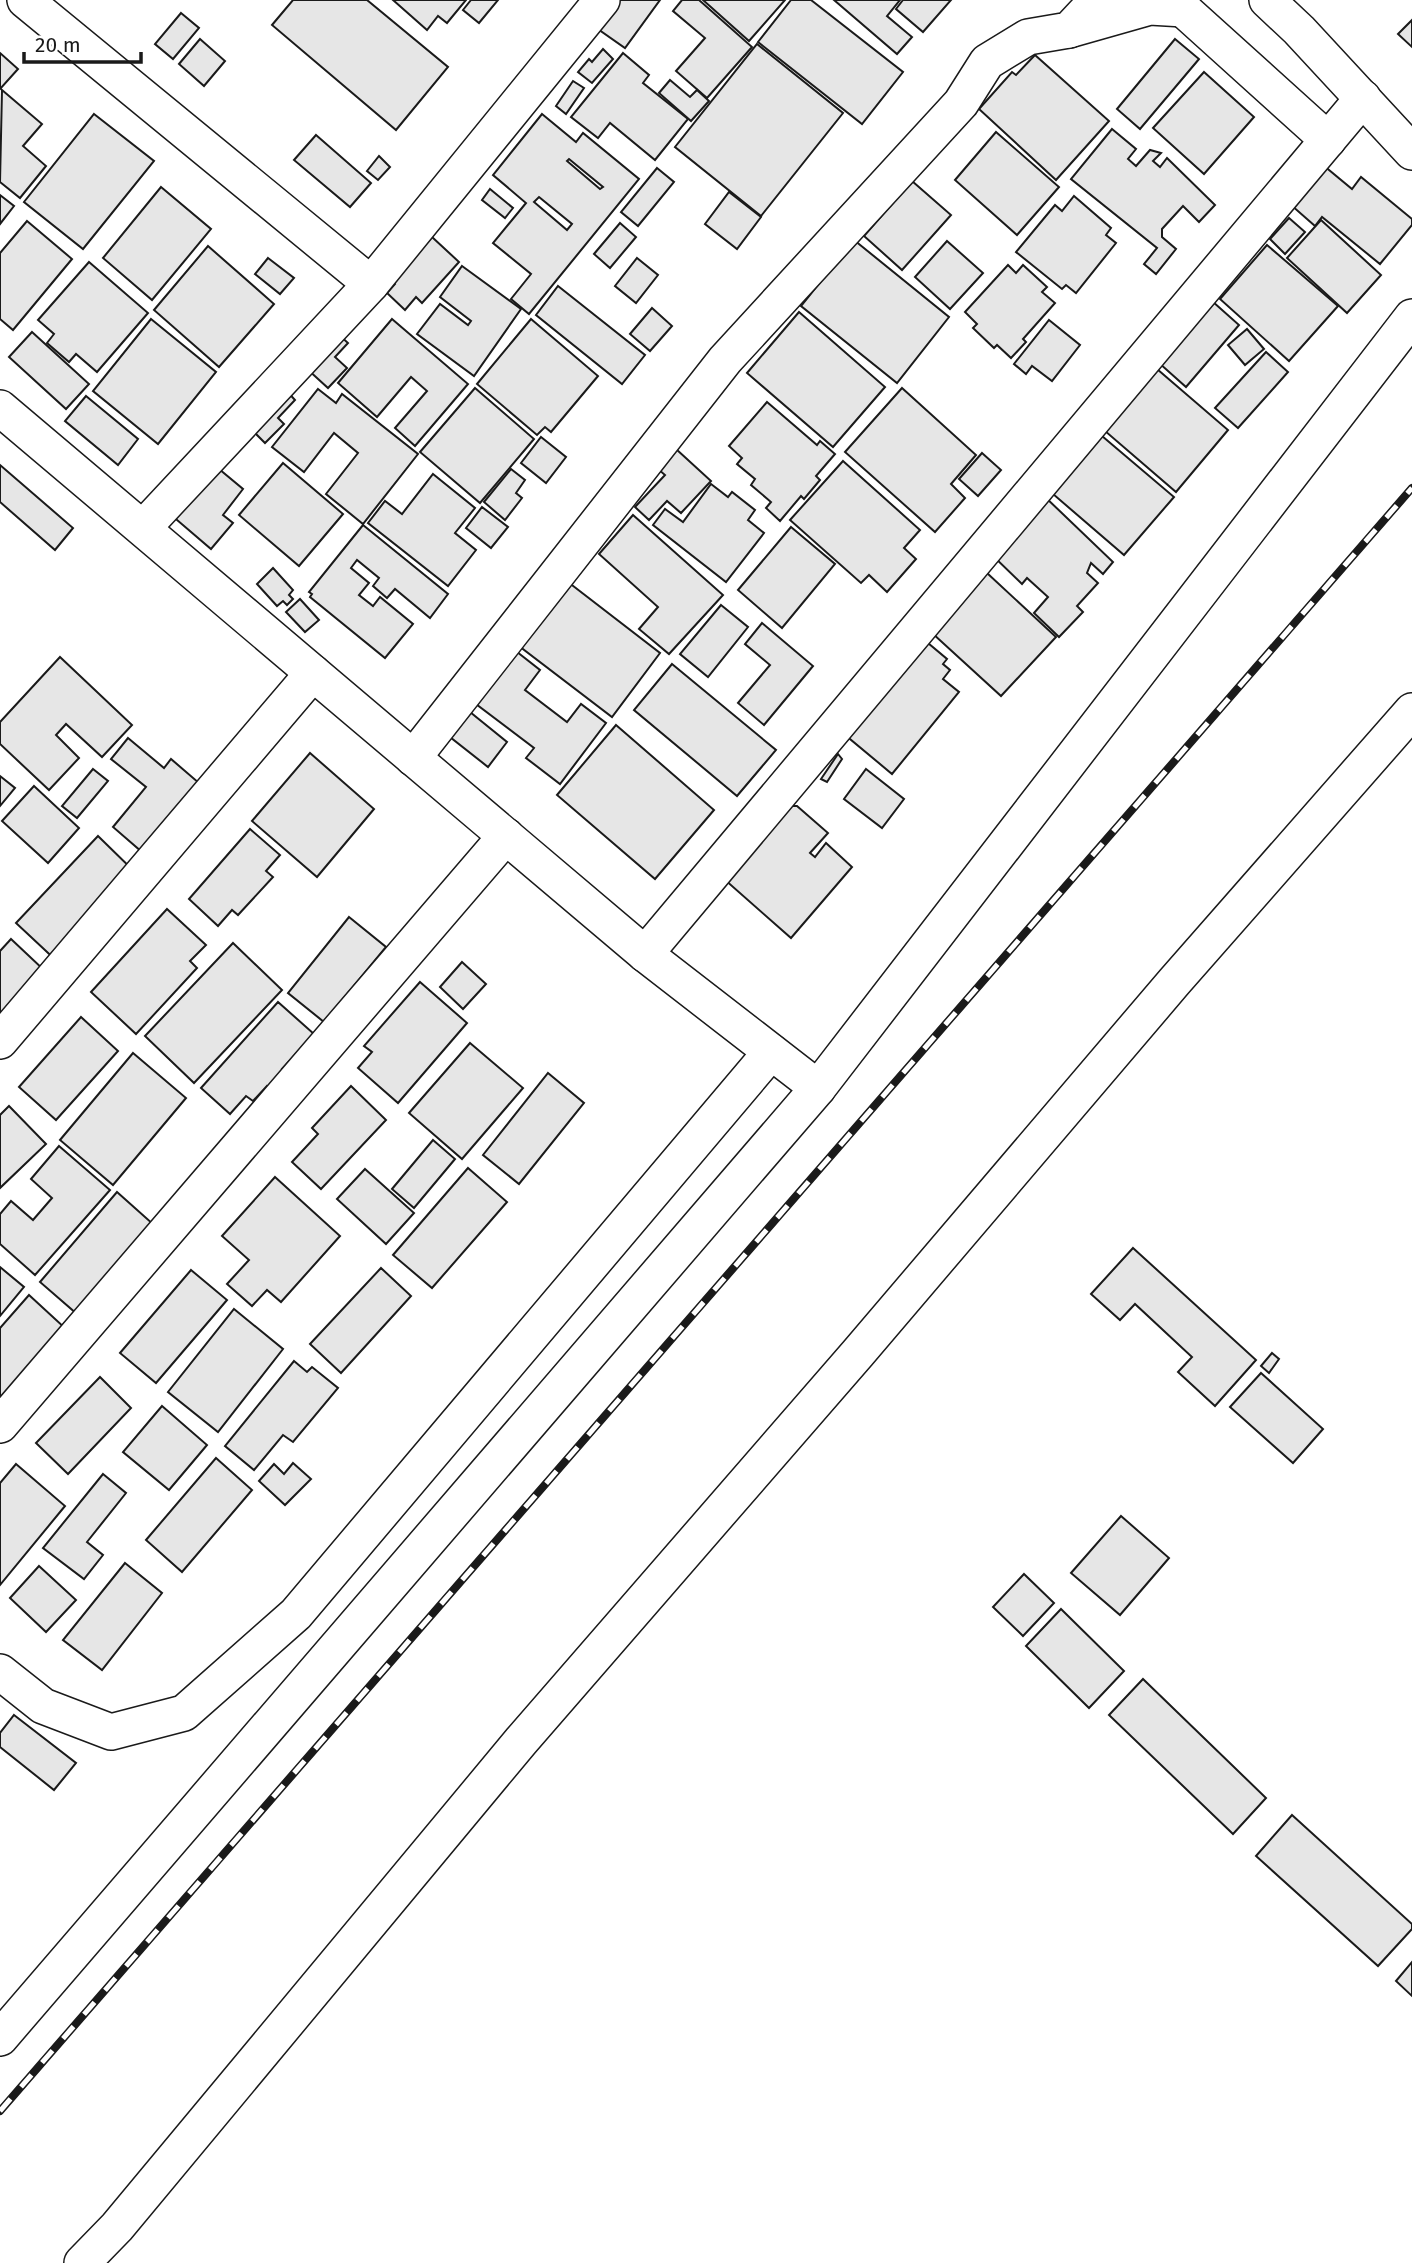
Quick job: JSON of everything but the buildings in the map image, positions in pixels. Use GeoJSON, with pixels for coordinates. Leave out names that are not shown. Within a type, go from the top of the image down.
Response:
{"type":"FeatureCollection","features":[{"type":"Feature","properties":{"kind":"street"},"geometry":{"type":"LineString","coordinates":[[25,0],[371,284]]}},
{"type":"Feature","properties":{"kind":"street"},"geometry":{"type":"LineString","coordinates":[[143,527],[371,284],[601,0]]}},
{"type":"Feature","properties":{"kind":"street"},"geometry":{"type":"LineString","coordinates":[[1069,30],[1097,0]]}},
{"type":"Feature","properties":{"kind":"street"},"geometry":{"type":"LineString","coordinates":[[1267,0],[1299,30],[1412,152]]}},
{"type":"Feature","properties":{"kind":"street"},"geometry":{"type":"LineString","coordinates":[[413,758],[725,360],[961,103],[987,62],[1028,37],[1069,30],[1150,7],[1179,5],[1328,140]]}},
{"type":"Feature","properties":{"kind":"street"},"geometry":{"type":"LineString","coordinates":[[645,954],[1363,98]]}},
{"type":"Feature","properties":{"kind":"street"},"geometry":{"type":"LineString","coordinates":[[0,2038],[818,1088],[1412,317]]}},
{"type":"Feature","properties":{"kind":"street"},"geometry":{"type":"LineString","coordinates":[[0,408],[645,954],[818,1088]]}},
{"type":"Feature","properties":{"kind":"street"},"geometry":{"type":"LineString","coordinates":[[0,1041],[313,673]]}},
{"type":"Feature","properties":{"kind":"street"},"geometry":{"type":"LineString","coordinates":[[82,2263],[117,2227],[521,1741],[858,1353],[1174,982],[1412,711]]}},
{"type":"Feature","properties":{"kind":"street"},"geometry":{"type":"LineString","coordinates":[[0,1425],[506,836]]}},
{"type":"Feature","properties":{"kind":"street"},"geometry":{"type":"LineString","coordinates":[[0,1672],[43,1706],[111,1732],[184,1713],[296,1614],[771,1052]]}},
{"type":"Feature","properties":{"kind":"railway"},"geometry":{"type":"LineString","coordinates":[[0,2111],[1412,488]]}}]}
